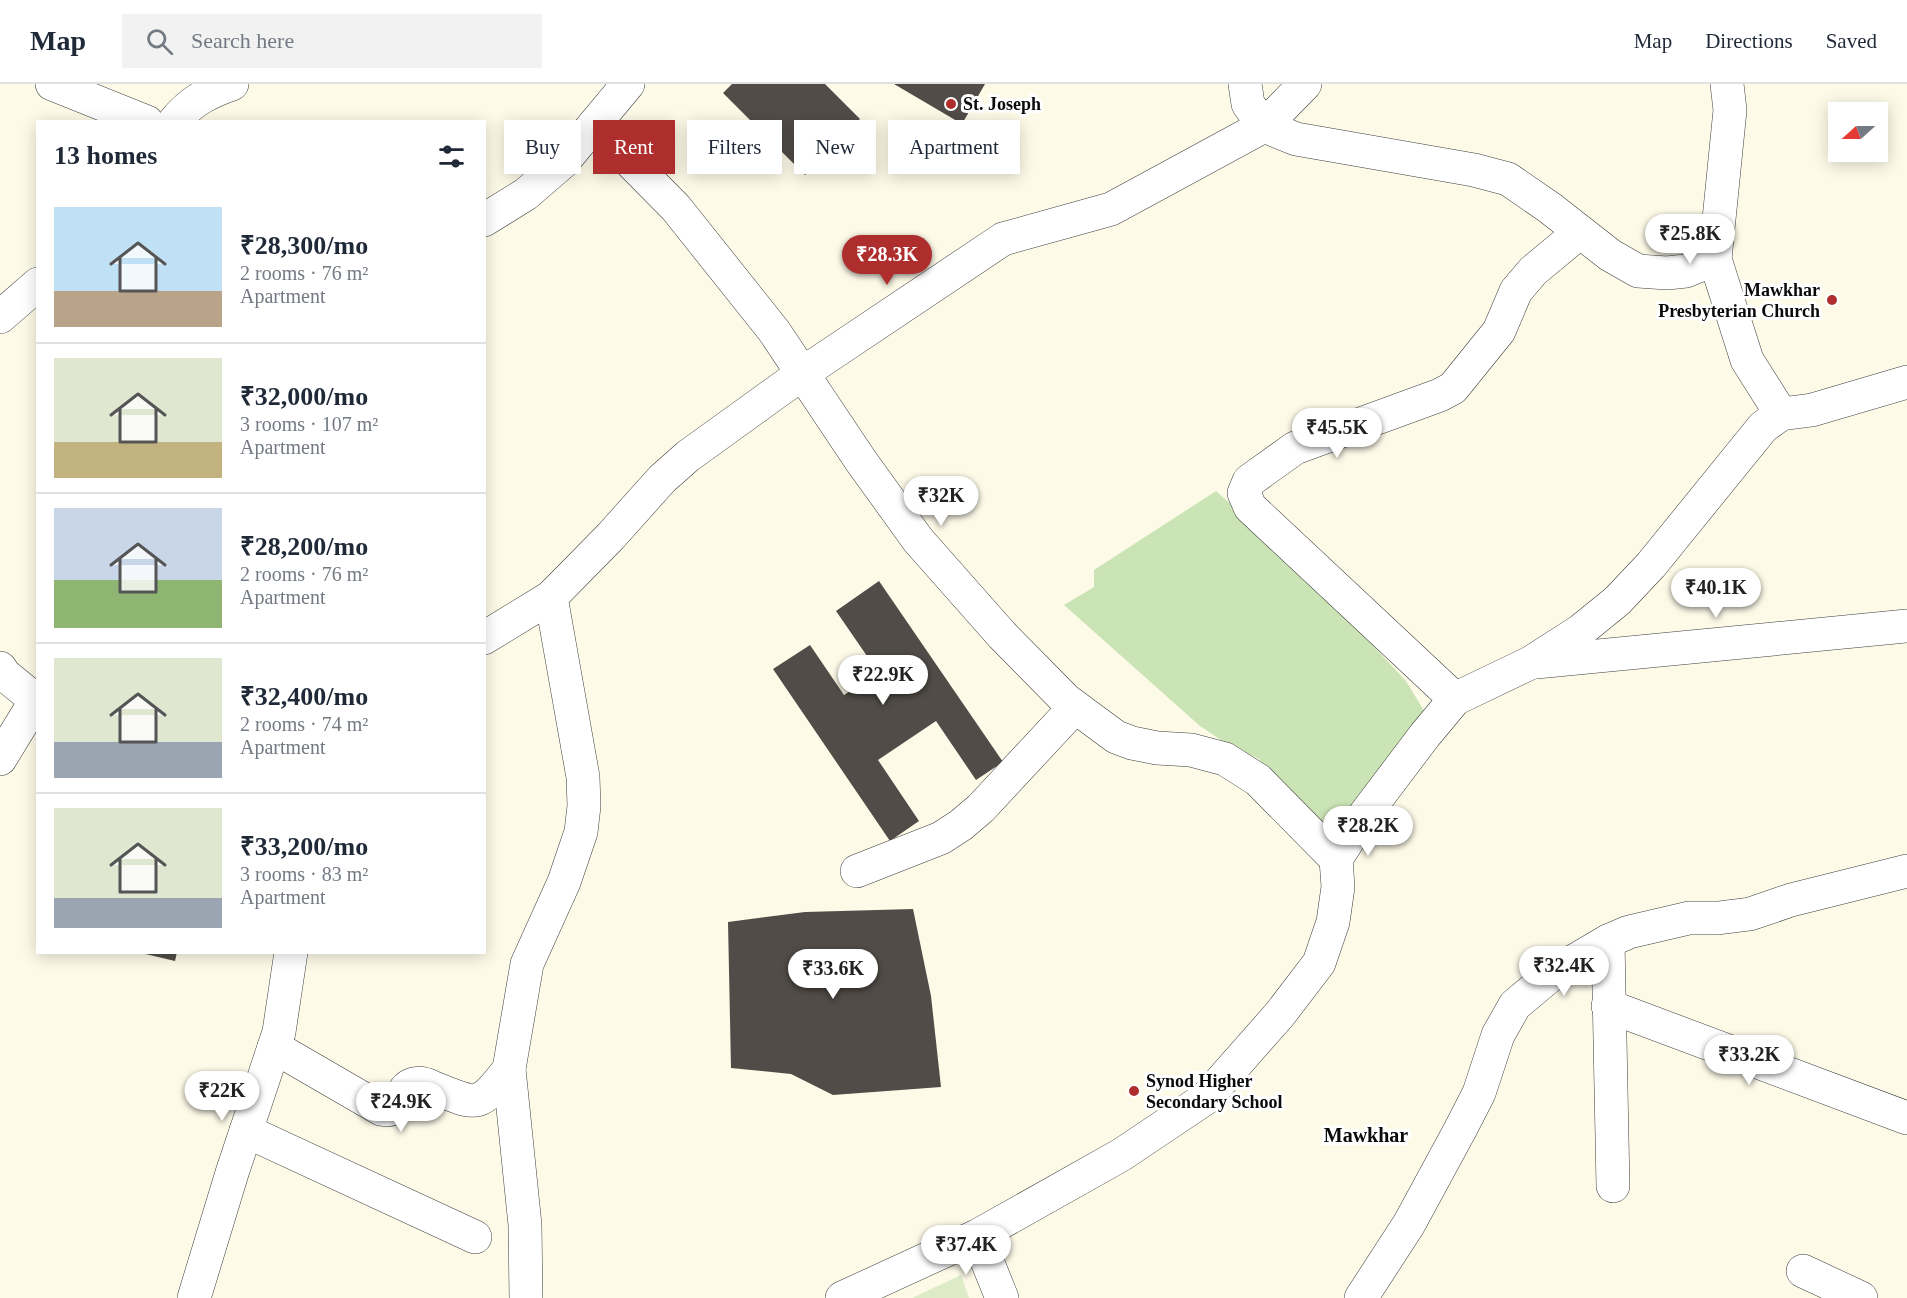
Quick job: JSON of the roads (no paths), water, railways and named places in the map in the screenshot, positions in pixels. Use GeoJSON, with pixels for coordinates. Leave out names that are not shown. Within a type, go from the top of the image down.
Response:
{"type":"FeatureCollection","features":[{"type":"Feature","properties":{"kind":"street"},"geometry":{"type":"LineString","coordinates":[[52,84],[142,120]]}},
{"type":"Feature","properties":{"kind":"street"},"geometry":{"type":"LineString","coordinates":[[176,120],[183,110],[204,94],[232,84]]}},
{"type":"Feature","properties":{"kind":"street"},"geometry":{"type":"LineString","coordinates":[[598,120],[628,84]]}},
{"type":"Feature","properties":{"kind":"street"},"geometry":{"type":"LineString","coordinates":[[1245,84],[1248,104],[1264,126],[1296,139],[1474,170],[1508,179],[1610,255],[1638,271],[1667,273],[1686,271],[1715,259]]}},
{"type":"Feature","properties":{"kind":"street"},"geometry":{"type":"LineString","coordinates":[[486,637],[551,597],[612,536],[662,479],[688,456],[802,373],[1003,239],[1111,209],[1264,126],[1305,84]]}},
{"type":"Feature","properties":{"kind":"street"},"geometry":{"type":"LineString","coordinates":[[1727,84],[1730,110],[1715,259],[1747,360],[1781,414]]}},
{"type":"Feature","properties":{"kind":"street"},"geometry":{"type":"LineString","coordinates":[[486,219],[526,194],[564,162],[593,126]]}},
{"type":"Feature","properties":{"kind":"street"},"geometry":{"type":"LineString","coordinates":[[642,174],[676,208],[774,331],[861,461],[918,540],[1002,635],[1066,700],[1116,737],[1132,743],[1157,748],[1191,750],[1225,759],[1258,780],[1336,859]]}},
{"type":"Feature","properties":{"kind":"street"},"geometry":{"type":"LineString","coordinates":[[1455,699],[1250,507],[1244,493],[1249,481],[1295,448],[1440,395],[1453,388],[1499,331],[1516,291],[1533,271],[1581,232]]}},
{"type":"Feature","properties":{"kind":"street"},"geometry":{"type":"LineString","coordinates":[[0,317],[36,286]]}},
{"type":"Feature","properties":{"kind":"street"},"geometry":{"type":"LineString","coordinates":[[842,1298],[977,1236],[1121,1155],[1206,1098],[1280,1014],[1319,963],[1334,922],[1338,887],[1336,859],[1363,817],[1455,699],[1530,663],[1580,631],[1617,601],[1651,565],[1763,427],[1781,414],[1812,410],[1907,382]]}},
{"type":"Feature","properties":{"kind":"street"},"geometry":{"type":"LineString","coordinates":[[526,1298],[525,1226],[509,1070],[527,964],[564,882],[581,832],[584,806],[583,777],[551,597]]}},
{"type":"Feature","properties":{"kind":"street"},"geometry":{"type":"LineString","coordinates":[[1530,663],[1907,626]]}},
{"type":"Feature","properties":{"kind":"street"},"geometry":{"type":"LineString","coordinates":[[0,668],[5,675],[36,699]]}},
{"type":"Feature","properties":{"kind":"street"},"geometry":{"type":"LineString","coordinates":[[0,759],[36,702]]}},
{"type":"Feature","properties":{"kind":"street"},"geometry":{"type":"LineString","coordinates":[[857,871],[941,838],[960,825],[981,808],[1075,707]]}},
{"type":"Feature","properties":{"kind":"street"},"geometry":{"type":"LineString","coordinates":[[1361,1298],[1409,1224],[1460,1130],[1479,1093],[1498,1035],[1515,1005],[1552,974],[1608,941],[1629,932],[1689,918],[1718,918],[1750,914],[1791,900],[1907,872]]}},
{"type":"Feature","properties":{"kind":"street"},"geometry":{"type":"LineString","coordinates":[[1608,941],[1613,1186]]}},
{"type":"Feature","properties":{"kind":"street"},"geometry":{"type":"LineString","coordinates":[[194,1298],[279,1032],[291,954]]}},
{"type":"Feature","properties":{"kind":"street"},"geometry":{"type":"LineString","coordinates":[[1608,1006],[1907,1118]]}},
{"type":"Feature","properties":{"kind":"street"},"geometry":{"type":"LineString","coordinates":[[274,1047],[381,1109],[389,1111],[396,1108],[406,1088],[413,1084],[423,1083],[468,1101],[479,1101],[491,1093],[509,1070]]}},
{"type":"Feature","properties":{"kind":"street"},"geometry":{"type":"LineString","coordinates":[[246,1131],[475,1237]]}},
{"type":"Feature","properties":{"kind":"street"},"geometry":{"type":"LineString","coordinates":[[977,1236],[1002,1298]]}},
{"type":"Feature","properties":{"kind":"street"},"geometry":{"type":"LineString","coordinates":[[1803,1271],[1861,1298]]}},
{"type":"Feature","properties":{"kind":"place","name":"St. Joseph"},"geometry":{"type":"Point","coordinates":[951,104]}},
{"type":"Feature","properties":{"kind":"place","name":"Mawkhar Presbyterian Church"},"geometry":{"type":"Point","coordinates":[1832,300]}},
{"type":"Feature","properties":{"kind":"place","name":"Synod Higher Secondary School"},"geometry":{"type":"Point","coordinates":[1134,1091]}},
{"type":"Feature","properties":{"kind":"district","name":"Mawkhar"},"geometry":{"type":"Point","coordinates":[1366,1135]}}]}
